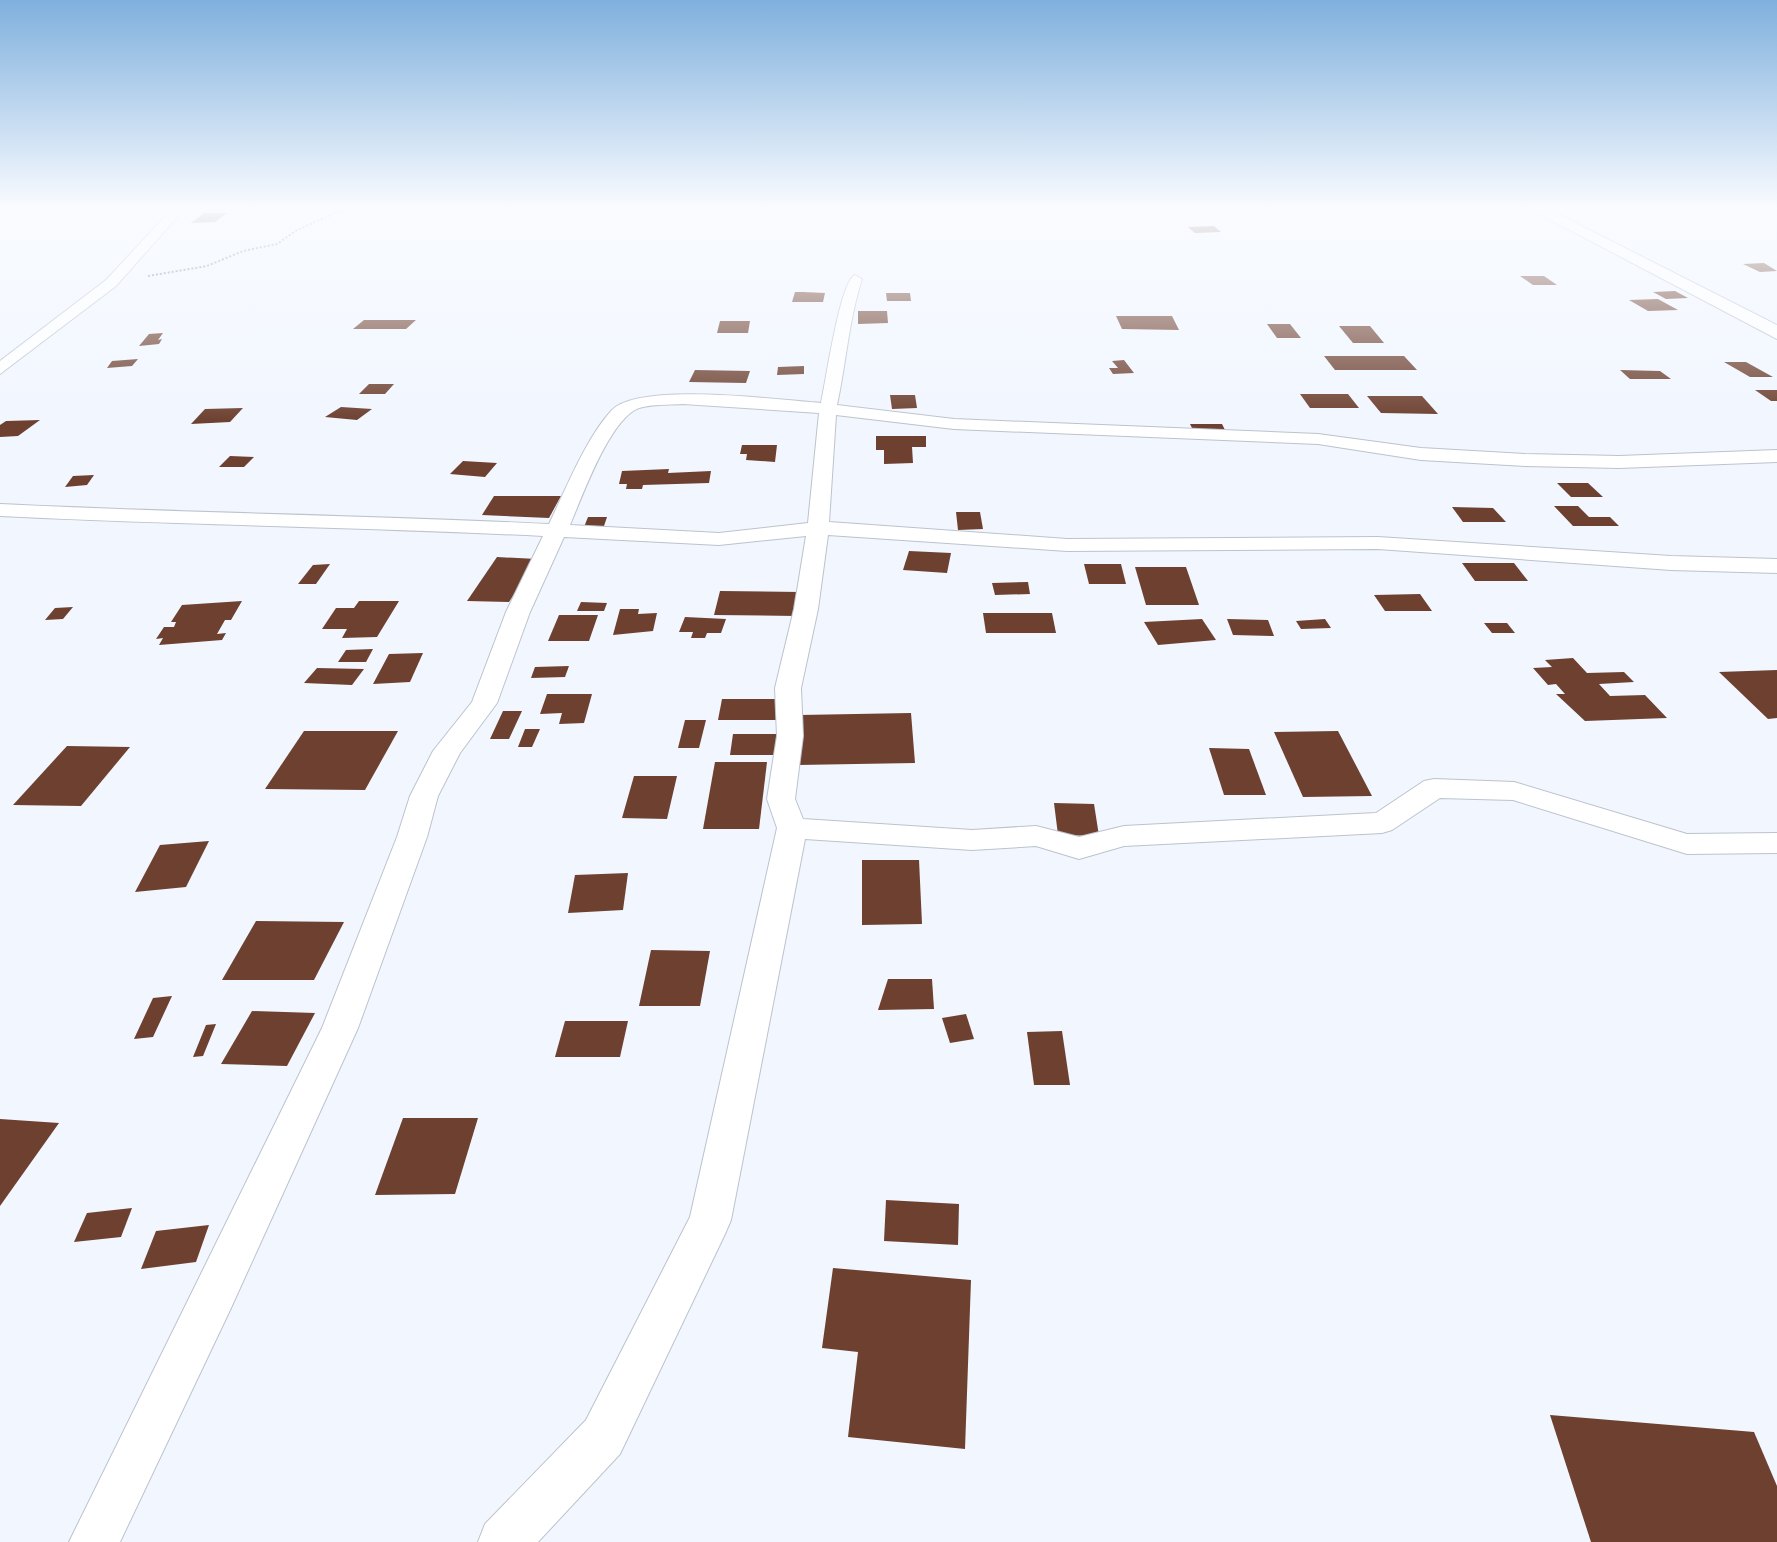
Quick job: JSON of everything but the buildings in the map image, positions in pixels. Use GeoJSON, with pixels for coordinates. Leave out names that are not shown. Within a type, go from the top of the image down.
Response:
{"type":"FeatureCollection","features":[{"type":"Feature","properties":{"kind":"street"},"geometry":{"type":"LineString","coordinates":[[0,369],[115,279]]}},
{"type":"Feature","properties":{"kind":"street"},"geometry":{"type":"LineString","coordinates":[[503,1542],[603,1437],[710,1220],[792,828],[781,799],[790,736],[788,688],[806,609],[818,528],[828,409],[843,338],[845,309],[855,279]]}},
{"type":"Feature","properties":{"kind":"street"},"geometry":{"type":"LineString","coordinates":[[1672,279],[1777,333]]}},
{"type":"Feature","properties":{"kind":"street"},"geometry":{"type":"LineString","coordinates":[[94,1542],[340,1028],[412,837],[424,796],[447,751],[484,703],[518,612],[618,413],[636,403],[683,399],[828,409],[929,422],[1140,434],[1303,438],[1421,454],[1525,460],[1619,462],[1777,456]]}},
{"type":"Feature","properties":{"kind":"street"},"geometry":{"type":"LineString","coordinates":[[0,510],[167,518],[364,521],[719,539],[818,528],[1067,545],[1378,543],[1671,563],[1777,566]]}},
{"type":"Feature","properties":{"kind":"street"},"geometry":{"type":"LineString","coordinates":[[792,828],[972,840],[1036,836],[1079,848],[1124,836],[1382,823],[1434,788],[1514,791],[1687,844],[1777,843]]}},
{"type":"Feature","properties":{"kind":"path"},"geometry":{"type":"LineString","coordinates":[[111,283],[134,279]]}}]}
